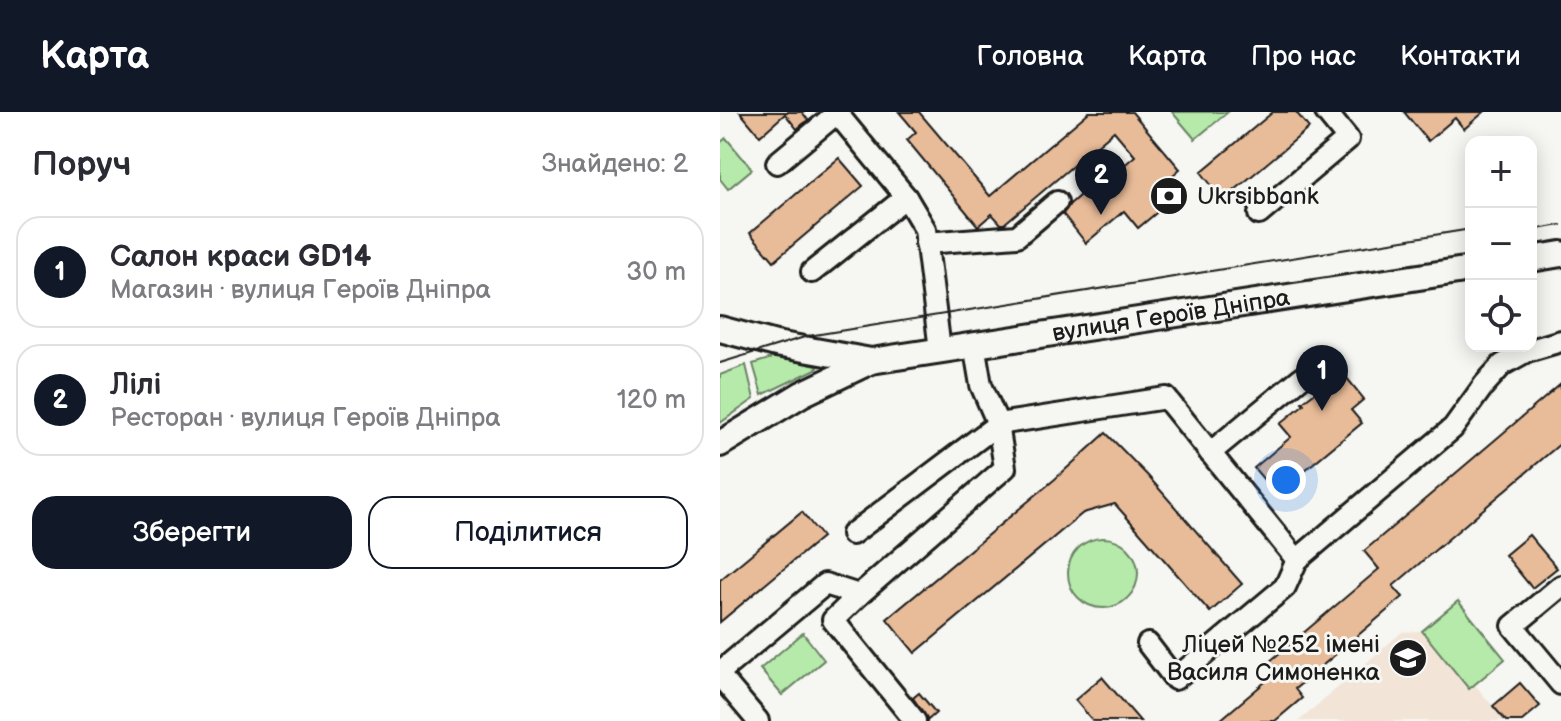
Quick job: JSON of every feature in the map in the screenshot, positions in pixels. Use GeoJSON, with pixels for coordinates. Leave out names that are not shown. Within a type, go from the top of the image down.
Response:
{"type":"FeatureCollection","features":[{"type":"Feature","properties":{"kind":"main road"},"geometry":{"type":"LineString","coordinates":[[1537,258],[1561,254]]}},
{"type":"Feature","properties":{"kind":"main road","name":"вулиця Героїв Дніпра"},"geometry":{"type":"LineString","coordinates":[[720,444],[802,394],[871,361],[1465,270]]}},
{"type":"Feature","properties":{"kind":"main road","name":"вулиця Героїв Дніпра"},"geometry":{"type":"LineString","coordinates":[[720,329],[776,344],[871,361]]}},
{"type":"Feature","properties":{"kind":"lane"},"geometry":{"type":"LineString","coordinates":[[777,163],[837,112],[906,197],[925,229],[940,350]]}},
{"type":"Feature","properties":{"kind":"lane"},"geometry":{"type":"LineString","coordinates":[[1259,214],[1348,139],[1326,112]]}},
{"type":"Feature","properties":{"kind":"lane"},"geometry":{"type":"LineString","coordinates":[[812,272],[906,197]]}},
{"type":"Feature","properties":{"kind":"lane"},"geometry":{"type":"LineString","coordinates":[[926,243],[1017,236],[1057,202]]}},
{"type":"Feature","properties":{"kind":"lane"},"geometry":{"type":"LineString","coordinates":[[1148,644],[1175,679],[1285,587],[1297,560],[1453,428],[1502,365],[1527,351],[1561,341]]}},
{"type":"Feature","properties":{"kind":"lane"},"geometry":{"type":"LineString","coordinates":[[915,721],[833,620],[1005,468],[998,424],[981,385],[974,344]]}},
{"type":"Feature","properties":{"kind":"lane"},"geometry":{"type":"LineString","coordinates":[[1210,453],[1301,378]]}},
{"type":"Feature","properties":{"kind":"lane"},"geometry":{"type":"LineString","coordinates":[[852,534],[998,424],[1166,398],[1297,560]]}},
{"type":"Feature","properties":{"kind":"lane"},"geometry":{"type":"LineString","coordinates":[[758,721],[720,674],[825,584],[859,595]]}},
{"type":"Feature","properties":{"kind":"lane"},"geometry":{"type":"LineString","coordinates":[[1561,586],[1513,626],[1561,684]]}},
{"type":"Feature","properties":{"kind":"shaded area","name":"Ліцей №252 імені Василя Симоненка"},"geometry":{"type":"Polygon","coordinates":[[[1422,631],[1469,688],[1474,684],[1506,721],[1299,721],[1402,632],[1422,631]]]}},
{"type":"Feature","properties":{"kind":"green space"},"geometry":{"type":"Polygon","coordinates":[[[1172,112],[1228,112],[1195,139],[1172,112]]]}},
{"type":"Feature","properties":{"kind":"green space"},"geometry":{"type":"Polygon","coordinates":[[[726,138],[752,169],[728,189],[720,179],[720,143],[726,138]]]}},
{"type":"Feature","properties":{"kind":"green space"},"geometry":{"type":"Polygon","coordinates":[[[775,357],[818,368],[762,395],[753,364],[775,357]]]}},
{"type":"Feature","properties":{"kind":"green space"},"geometry":{"type":"Polygon","coordinates":[[[746,365],[754,399],[720,423],[720,375],[746,365]]]}},
{"type":"Feature","properties":{"kind":"green space"},"geometry":{"type":"Polygon","coordinates":[[[1103,538],[1128,548],[1138,573],[1128,598],[1103,608],[1078,598],[1068,573],[1078,548],[1103,538]]]}},
{"type":"Feature","properties":{"kind":"green space"},"geometry":{"type":"Polygon","coordinates":[[[1458,601],[1505,659],[1469,689],[1422,631],[1458,601]]]}},
{"type":"Feature","properties":{"kind":"green space"},"geometry":{"type":"Polygon","coordinates":[[[803,633],[824,660],[782,695],[760,669],[803,633]]]}},
{"type":"Feature","properties":{"kind":"building"},"geometry":{"type":"Polygon","coordinates":[[[740,112],[802,112],[808,120],[797,129],[785,114],[760,136],[740,112]]]}},
{"type":"Feature","properties":{"kind":"building"},"geometry":{"type":"Polygon","coordinates":[[[899,112],[919,112],[990,196],[1089,112],[1132,112],[1180,169],[1166,181],[1178,195],[1138,228],[1124,211],[1086,243],[1063,214],[1097,180],[1101,185],[1135,156],[1114,131],[1004,224],[992,214],[978,226],[907,140],[916,132],[899,112]]]}},
{"type":"Feature","properties":{"kind":"building"},"geometry":{"type":"Polygon","coordinates":[[[1273,112],[1296,112],[1309,128],[1223,200],[1201,172],[1273,112]]]}},
{"type":"Feature","properties":{"kind":"building"},"geometry":{"type":"Polygon","coordinates":[[[1404,112],[1484,112],[1464,129],[1455,118],[1428,141],[1404,112]]]}},
{"type":"Feature","properties":{"kind":"building"},"geometry":{"type":"Polygon","coordinates":[[[839,158],[863,186],[774,261],[750,233],[839,158]]]}},
{"type":"Feature","properties":{"kind":"building"},"geometry":{"type":"Polygon","coordinates":[[[1342,372],[1364,399],[1351,410],[1362,423],[1276,494],[1254,468],[1291,437],[1280,424],[1304,404],[1302,402],[1342,372]]]}},
{"type":"Feature","properties":{"kind":"building"},"geometry":{"type":"Polygon","coordinates":[[[1561,384],[1561,443],[1393,586],[1403,597],[1295,689],[1302,698],[1275,721],[1219,721],[1278,671],[1269,662],[1379,569],[1364,551],[1561,384]]]}},
{"type":"Feature","properties":{"kind":"building"},"geometry":{"type":"Polygon","coordinates":[[[1106,433],[1148,476],[1242,584],[1210,612],[1115,504],[1083,513],[915,653],[887,619],[1106,433]]]}},
{"type":"Feature","properties":{"kind":"building"},"geometry":{"type":"Polygon","coordinates":[[[802,512],[822,537],[720,622],[720,580],[802,512]]]}},
{"type":"Feature","properties":{"kind":"building"},"geometry":{"type":"Polygon","coordinates":[[[1529,535],[1557,568],[1532,588],[1505,555],[1529,535]]]}},
{"type":"Feature","properties":{"kind":"building"},"geometry":{"type":"Polygon","coordinates":[[[1102,677],[1140,721],[1093,721],[1075,700],[1102,677]]]}},
{"type":"Feature","properties":{"kind":"building"},"geometry":{"type":"Polygon","coordinates":[[[1520,683],[1540,706],[1522,721],[1506,721],[1493,706],[1520,683]]]}},
{"type":"Feature","properties":{"kind":"building"},"geometry":{"type":"Polygon","coordinates":[[[919,693],[936,713],[928,720],[913,698],[919,693]]]}},
{"type":"Feature","properties":{"kind":"tram line"},"geometry":{"type":"LineString","coordinates":[[1537,229],[1561,225]]}},
{"type":"Feature","properties":{"kind":"tram line"},"geometry":{"type":"LineString","coordinates":[[720,363],[808,336],[1465,230]]}},
{"type":"Feature","properties":{"kind":"place","name":"Ukrsibbank"},"geometry":{"type":"Point","coordinates":[1169,196]}},
{"type":"Feature","properties":{"kind":"place","name":"Лілі"},"geometry":{"type":"Point","coordinates":[1101,215]}},
{"type":"Feature","properties":{"kind":"place","name":"Салон краси GD14"},"geometry":{"type":"Point","coordinates":[1322,411]}},
{"type":"Feature","properties":{"kind":"place","name":"Ліцей №252 імені Василя Симоненка"},"geometry":{"type":"Point","coordinates":[1408,658]}}]}
